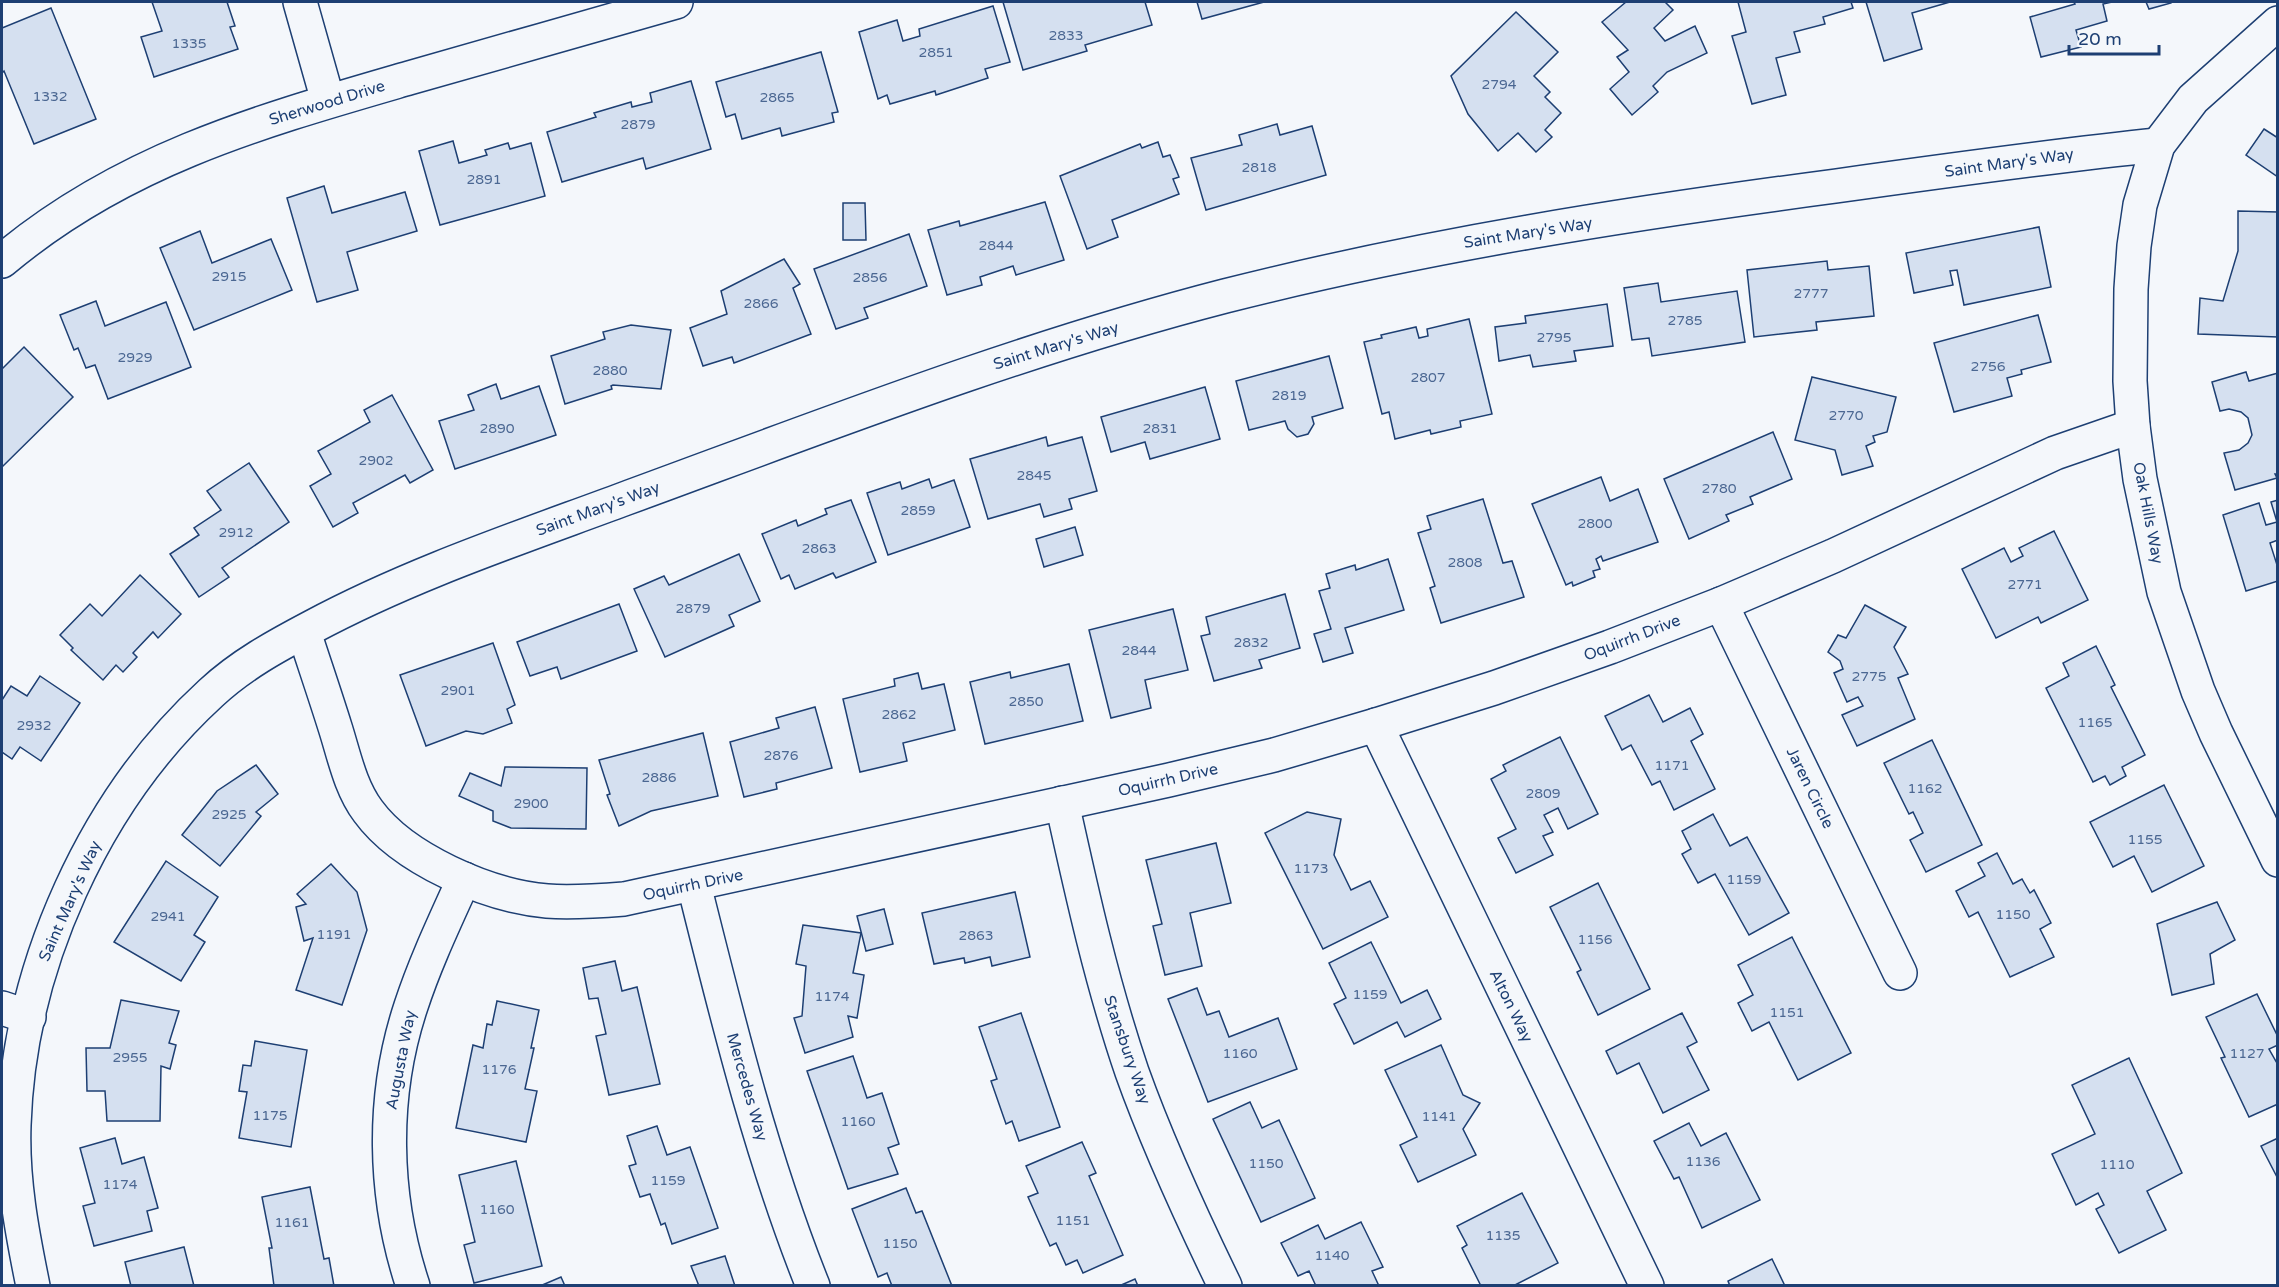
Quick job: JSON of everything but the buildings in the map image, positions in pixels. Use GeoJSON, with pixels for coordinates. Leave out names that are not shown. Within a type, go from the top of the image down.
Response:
{"type":"FeatureCollection","features":[{"type":"Feature","properties":{"kind":"street"},"geometry":{"type":"LineString","coordinates":[[300,2],[328,101]]}},
{"type":"Feature","properties":{"kind":"street","name":"Sherwood Drive"},"geometry":{"type":"LineString","coordinates":[[2,261],[25,241],[107,188],[150,166],[239,129],[328,101],[676,2]]}},
{"type":"Feature","properties":{"kind":"street"},"geometry":{"type":"LineString","coordinates":[[2158,145],[2193,99],[2277,23]]}},
{"type":"Feature","properties":{"kind":"street","name":"Oak Hills Way"},"geometry":{"type":"LineString","coordinates":[[2158,145],[2140,205],[2131,289],[2130,381],[2140,479],[2164,592],[2182,646],[2216,733],[2277,860]]}},
{"type":"Feature","properties":{"kind":"street","name":"Saint Mary's Way"},"geometry":{"type":"LineString","coordinates":[[33,1286],[19,1215],[8,1130],[17,1083],[15,1012],[40,970],[77,876],[105,823],[138,774],[178,726],[215,689],[257,657],[355,604],[468,557],[939,384],[1038,350],[1220,298],[1432,248],[1720,201],[2064,155],[2158,145]]}},
{"type":"Feature","properties":{"kind":"street","name":"Oquirrh Drive"},"geometry":{"type":"LineString","coordinates":[[304,632],[353,783],[368,811],[391,836],[424,859],[464,879],[504,892],[545,901],[624,899],[1250,760],[1376,725],[1494,688],[1600,651],[1721,604],[1833,556],[2055,453],[2133,426]]}},
{"type":"Feature","properties":{"kind":"street","name":"Jaren Circle"},"geometry":{"type":"LineString","coordinates":[[1721,604],[1900,973]]}},
{"type":"Feature","properties":{"kind":"street","name":"Alton Way"},"geometry":{"type":"LineString","coordinates":[[1376,725],[1647,1286]]}},
{"type":"Feature","properties":{"kind":"street","name":"Stansbury Way"},"geometry":{"type":"LineString","coordinates":[[1062,803],[1096,952],[1133,1073],[1172,1172],[1225,1286]]}},
{"type":"Feature","properties":{"kind":"street","name":"Augusta Way"},"geometry":{"type":"LineString","coordinates":[[412,1286],[391,1193],[389,1123],[393,1085],[411,1007],[464,879]]}},
{"type":"Feature","properties":{"kind":"street","name":"Mercedes Way"},"geometry":{"type":"LineString","coordinates":[[694,885],[756,1124],[813,1286]]}}]}
